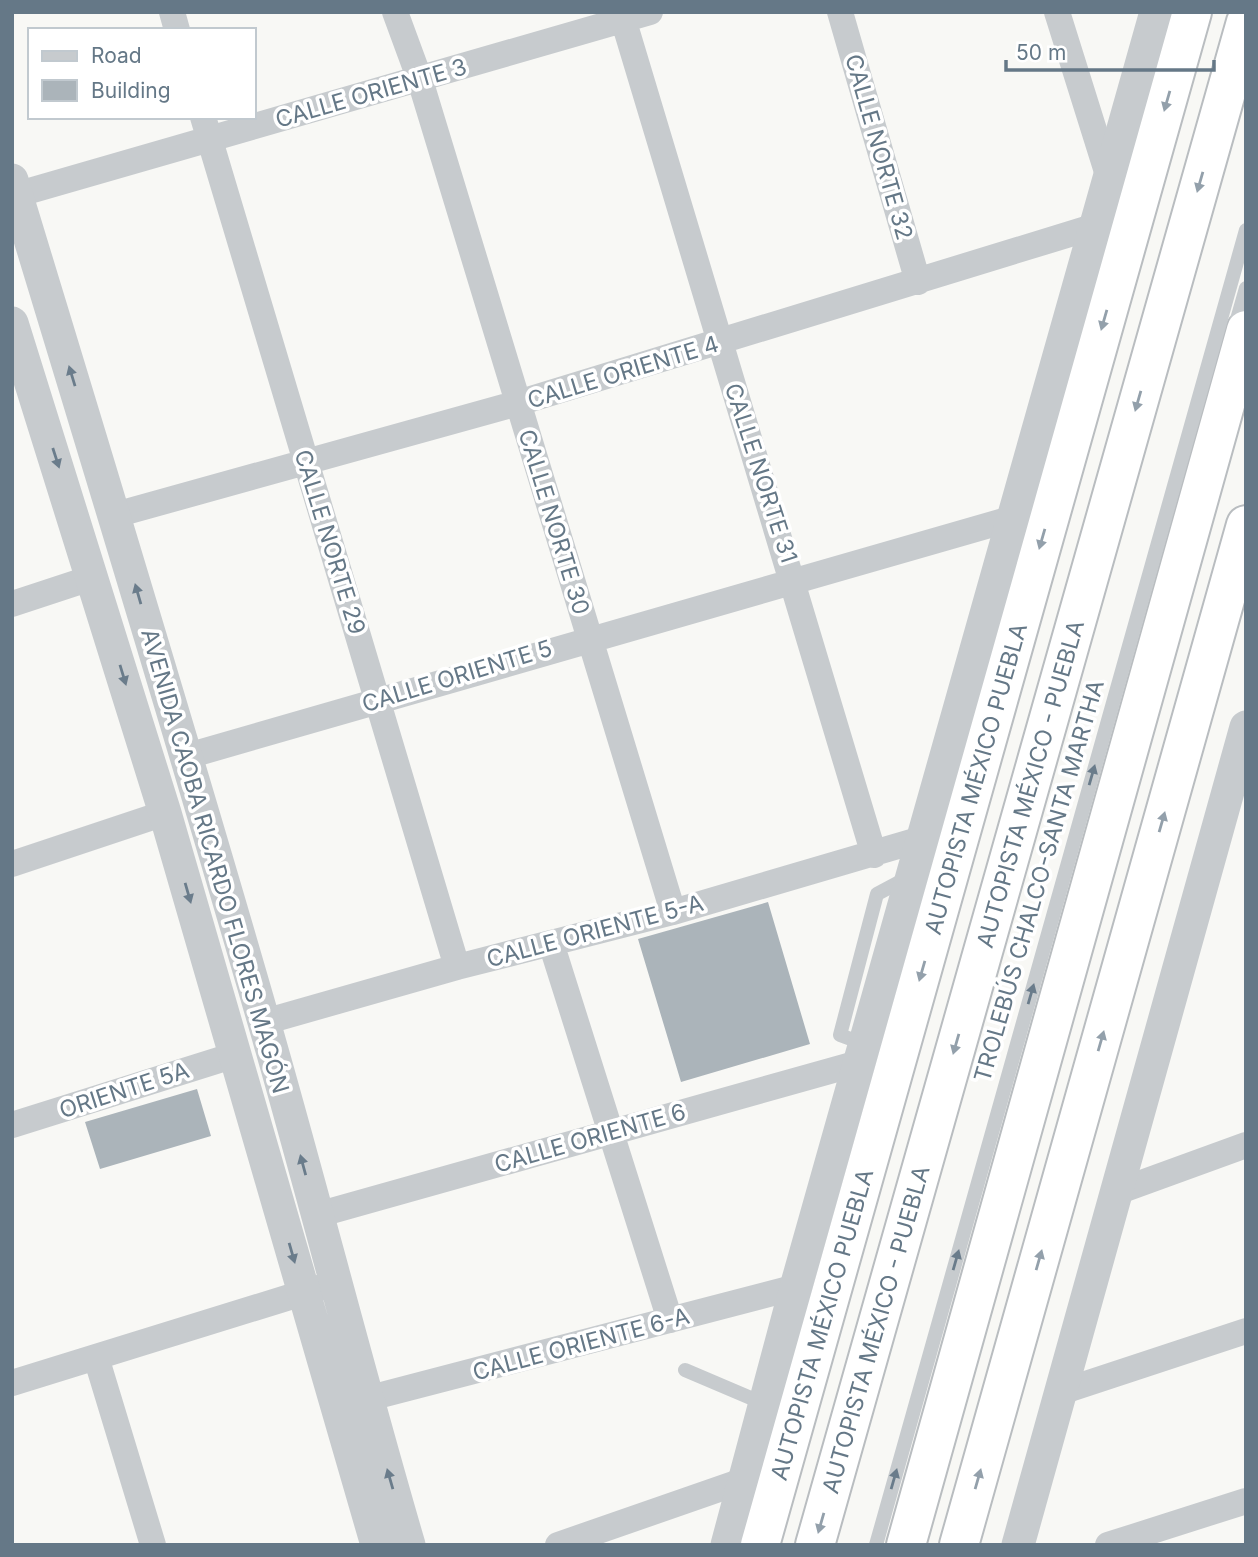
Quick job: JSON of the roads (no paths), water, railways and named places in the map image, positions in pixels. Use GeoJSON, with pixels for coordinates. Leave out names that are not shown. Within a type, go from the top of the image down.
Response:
{"type":"FeatureCollection","features":[{"type":"Feature","properties":{"kind":"highway","name":"AUTOPISTA MÉXICO PUEBLA"},"geometry":{"type":"LineString","coordinates":[[760,1545],[1112,231],[1192,12]]}},
{"type":"Feature","properties":{"kind":"highway","name":"AUTOPISTA MÉXICO - PUEBLA"},"geometry":{"type":"LineString","coordinates":[[815,1545],[1246,22]]}},
{"type":"Feature","properties":{"kind":"highway"},"geometry":{"type":"LineString","coordinates":[[906,1545],[1246,330]]}},
{"type":"Feature","properties":{"kind":"highway"},"geometry":{"type":"LineString","coordinates":[[960,1545],[1246,525]]}},
{"type":"Feature","properties":{"kind":"street","name":"CALLE NORTE 30"},"geometry":{"type":"LineString","coordinates":[[395,12],[419,80],[673,912]]}},
{"type":"Feature","properties":{"kind":"street","name":"CALLE ORIENTE 3"},"geometry":{"type":"LineString","coordinates":[[256,117],[419,80],[622,16],[650,12]]}},
{"type":"Feature","properties":{"kind":"street","name":"CALLE NORTE 32"},"geometry":{"type":"LineString","coordinates":[[840,12],[918,282]]}},
{"type":"Feature","properties":{"kind":"street"},"geometry":{"type":"LineString","coordinates":[[1057,12],[1109,178]]}},
{"type":"Feature","properties":{"kind":"street","name":"AUTOPISTA MÉXICO PUEBLA"},"geometry":{"type":"LineString","coordinates":[[727,1545],[796,1287],[1014,517],[1112,231],[1109,178],[1156,12]]}},
{"type":"Feature","properties":{"kind":"street","name":"CALLE NORTE 31"},"geometry":{"type":"LineString","coordinates":[[622,16],[794,580],[874,855]]}},
{"type":"Feature","properties":{"kind":"street","name":"CALLE ORIENTE 3"},"geometry":{"type":"LineString","coordinates":[[14,190],[206,128],[246,119]]}},
{"type":"Feature","properties":{"kind":"street","name":"CALLE NORTE 29"},"geometry":{"type":"LineString","coordinates":[[206,128],[457,967]]}},
{"type":"Feature","properties":{"kind":"street","name":"AVENIDA CAOBA RICARDO FLORES MAGÓN"},"geometry":{"type":"LineString","coordinates":[[14,190],[115,515],[184,757],[264,1021],[317,1215],[319,1288],[377,1545]]}},
{"type":"Feature","properties":{"kind":"street","name":"CALLE ORIENTE 4"},"geometry":{"type":"LineString","coordinates":[[115,515],[518,403],[918,282],[1112,231]]}},
{"type":"Feature","properties":{"kind":"street","name":"AVENIDA CAOBA RICARDO FLORES MAGÓN"},"geometry":{"type":"LineString","coordinates":[[14,332],[94,577],[236,1055],[319,1288],[366,1399],[409,1545]]}},
{"type":"Feature","properties":{"kind":"street","name":"CALLE ORIENTE 5"},"geometry":{"type":"LineString","coordinates":[[184,757],[590,637],[1014,517]]}},
{"type":"Feature","properties":{"kind":"street"},"geometry":{"type":"LineString","coordinates":[[12,604],[94,577]]}},
{"type":"Feature","properties":{"kind":"street"},"geometry":{"type":"LineString","coordinates":[[1018,1545],[1058,1393],[1246,727]]}},
{"type":"Feature","properties":{"kind":"street"},"geometry":{"type":"LineString","coordinates":[[12,864],[166,813]]}},
{"type":"Feature","properties":{"kind":"street","name":"CALLE ORIENTE 5-A"},"geometry":{"type":"LineString","coordinates":[[264,1021],[457,967],[673,912],[925,838]]}},
{"type":"Feature","properties":{"kind":"street"},"geometry":{"type":"LineString","coordinates":[[551,943],[670,1320]]}},
{"type":"Feature","properties":{"kind":"street","name":"CALLE ORIENTE 6"},"geometry":{"type":"LineString","coordinates":[[317,1215],[611,1133],[864,1053]]}},
{"type":"Feature","properties":{"kind":"street","name":"ORIENTE 5A"},"geometry":{"type":"LineString","coordinates":[[12,1125],[236,1055]]}},
{"type":"Feature","properties":{"kind":"street"},"geometry":{"type":"LineString","coordinates":[[1114,1193],[1246,1145]]}},
{"type":"Feature","properties":{"kind":"street","name":"CALLE ORIENTE 6-A"},"geometry":{"type":"LineString","coordinates":[[366,1399],[796,1287]]}},
{"type":"Feature","properties":{"kind":"street"},"geometry":{"type":"LineString","coordinates":[[12,1383],[319,1288]]}},
{"type":"Feature","properties":{"kind":"street"},"geometry":{"type":"LineString","coordinates":[[1058,1393],[1246,1331]]}},
{"type":"Feature","properties":{"kind":"street"},"geometry":{"type":"LineString","coordinates":[[96,1357],[153,1545]]}},
{"type":"Feature","properties":{"kind":"street"},"geometry":{"type":"LineString","coordinates":[[558,1545],[745,1480]]}},
{"type":"Feature","properties":{"kind":"street"},"geometry":{"type":"LineString","coordinates":[[1108,1545],[1246,1501]]}},
{"type":"Feature","properties":{"kind":"lane","name":"TROLEBÚS CHALCO-SANTA MARTHA"},"geometry":{"type":"LineString","coordinates":[[876,1545],[1246,230]]}},
{"type":"Feature","properties":{"kind":"lane"},"geometry":{"type":"LineString","coordinates":[[894,1545],[1246,288]]}},
{"type":"Feature","properties":{"kind":"lane"},"geometry":{"type":"LineString","coordinates":[[685,1370],[765,1404]]}}]}
